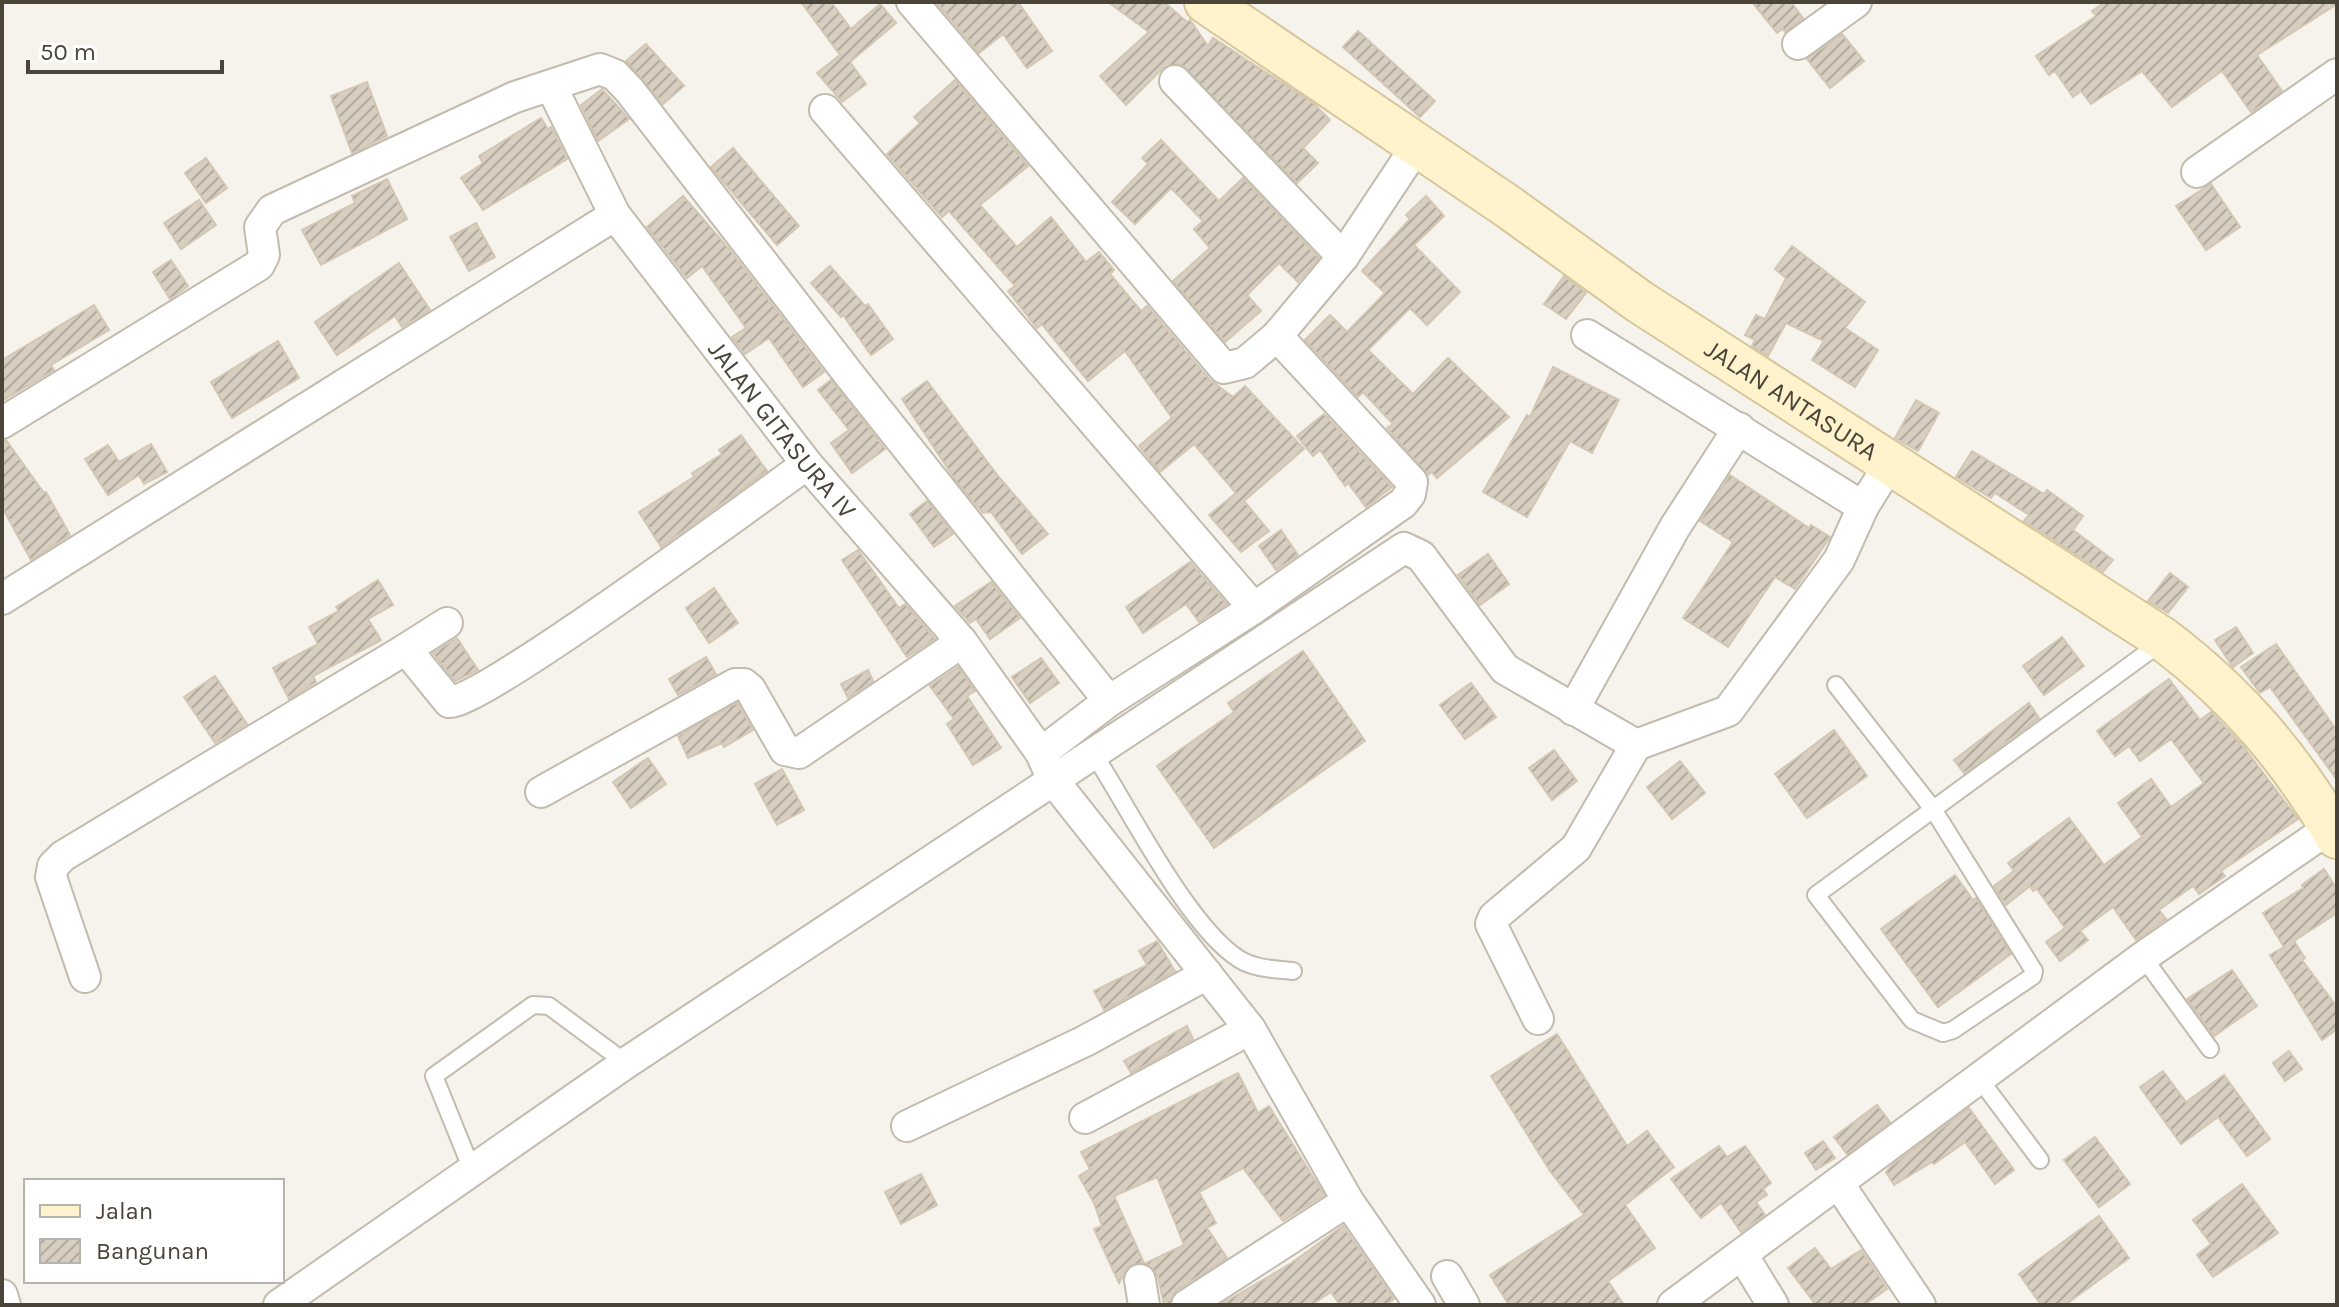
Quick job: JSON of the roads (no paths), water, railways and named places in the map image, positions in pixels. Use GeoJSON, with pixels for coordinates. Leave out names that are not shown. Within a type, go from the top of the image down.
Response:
{"type":"FeatureCollection","features":[{"type":"Feature","properties":{"kind":"main road","name":"JALAN ANTASURA"},"geometry":{"type":"LineString","coordinates":[[1206,2],[1640,302],[2163,639],[2232,695],[2268,737],[2335,829]]}},
{"type":"Feature","properties":{"kind":"street"},"geometry":{"type":"LineString","coordinates":[[912,2],[1224,368],[1245,363],[1277,336],[1343,257],[1416,147]]}},
{"type":"Feature","properties":{"kind":"street"},"geometry":{"type":"LineString","coordinates":[[1798,44],[1856,2]]}},
{"type":"Feature","properties":{"kind":"street"},"geometry":{"type":"LineString","coordinates":[[2,423],[259,265],[264,255],[260,227],[272,210],[515,97],[600,69],[615,75],[630,91],[851,377],[1109,701]]}},
{"type":"Feature","properties":{"kind":"street"},"geometry":{"type":"LineString","coordinates":[[2197,172],[2337,74]]}},
{"type":"Feature","properties":{"kind":"street"},"geometry":{"type":"LineString","coordinates":[[1175,81],[1343,257]]}},
{"type":"Feature","properties":{"kind":"street","name":"JALAN GITASURA IV"},"geometry":{"type":"LineString","coordinates":[[551,86],[615,215],[807,464],[962,642],[1047,767],[1250,1029],[1348,1201],[1420,1305]]}},
{"type":"Feature","properties":{"kind":"street"},"geometry":{"type":"LineString","coordinates":[[825,110],[1254,608]]}},
{"type":"Feature","properties":{"kind":"street"},"geometry":{"type":"LineString","coordinates":[[2,599],[615,215]]}},
{"type":"Feature","properties":{"kind":"street"},"geometry":{"type":"LineString","coordinates":[[1587,335],[1863,507]]}},
{"type":"Feature","properties":{"kind":"street"},"geometry":{"type":"LineString","coordinates":[[279,1305],[1047,767],[1109,701],[1254,608],[1403,503],[1410,494],[1412,482],[1277,336]]}},
{"type":"Feature","properties":{"kind":"street"},"geometry":{"type":"LineString","coordinates":[[1573,710],[1675,527],[1739,428]]}},
{"type":"Feature","properties":{"kind":"street"},"geometry":{"type":"LineString","coordinates":[[406,649],[449,702],[467,698],[520,666],[807,464]]}},
{"type":"Feature","properties":{"kind":"street"},"geometry":{"type":"LineString","coordinates":[[1538,1019],[1491,924],[1494,917],[1576,848],[1636,745],[1728,711],[1839,560],[1863,507],[1889,465]]}},
{"type":"Feature","properties":{"kind":"street"},"geometry":{"type":"LineString","coordinates":[[1047,767],[1092,751],[1404,548],[1421,556],[1505,669],[1636,745]]}},
{"type":"Feature","properties":{"kind":"street"},"geometry":{"type":"LineString","coordinates":[[85,977],[51,877],[53,866],[63,856],[447,623]]}},
{"type":"Feature","properties":{"kind":"street"},"geometry":{"type":"LineString","coordinates":[[541,792],[735,684],[744,684],[750,689],[785,750],[799,753],[962,642]]}},
{"type":"Feature","properties":{"kind":"street"},"geometry":{"type":"LineString","coordinates":[[1673,1305],[1981,1081],[2143,957],[2335,829]]}},
{"type":"Feature","properties":{"kind":"street"},"geometry":{"type":"LineString","coordinates":[[907,1126],[1085,1041],[1207,974]]}},
{"type":"Feature","properties":{"kind":"street"},"geometry":{"type":"LineString","coordinates":[[1085,1118],[1250,1029]]}},
{"type":"Feature","properties":{"kind":"street"},"geometry":{"type":"LineString","coordinates":[[1838,1183],[1920,1305]]}},
{"type":"Feature","properties":{"kind":"street"},"geometry":{"type":"LineString","coordinates":[[1187,1305],[1348,1201]]}},
{"type":"Feature","properties":{"kind":"street"},"geometry":{"type":"LineString","coordinates":[[1743,1256],[1773,1305]]}},
{"type":"Feature","properties":{"kind":"street"},"geometry":{"type":"LineString","coordinates":[[1447,1276],[1464,1305]]}},
{"type":"Feature","properties":{"kind":"street"},"geometry":{"type":"LineString","coordinates":[[2,1295],[5,1305]]}},
{"type":"Feature","properties":{"kind":"lane"},"geometry":{"type":"LineString","coordinates":[[1836,685],[1933,809],[2035,974],[1953,1030],[1943,1033],[1912,1020],[1816,895],[1933,809],[2163,639]]}},
{"type":"Feature","properties":{"kind":"lane"},"geometry":{"type":"LineString","coordinates":[[1092,751],[1171,878],[1215,941],[1252,966],[1293,971]]}},
{"type":"Feature","properties":{"kind":"lane"},"geometry":{"type":"LineString","coordinates":[[2143,957],[2210,1049]]}},
{"type":"Feature","properties":{"kind":"lane"},"geometry":{"type":"LineString","coordinates":[[472,1170],[434,1076],[533,1005],[549,1006],[626,1063]]}},
{"type":"Feature","properties":{"kind":"lane"},"geometry":{"type":"LineString","coordinates":[[1981,1081],[2040,1160]]}}]}
